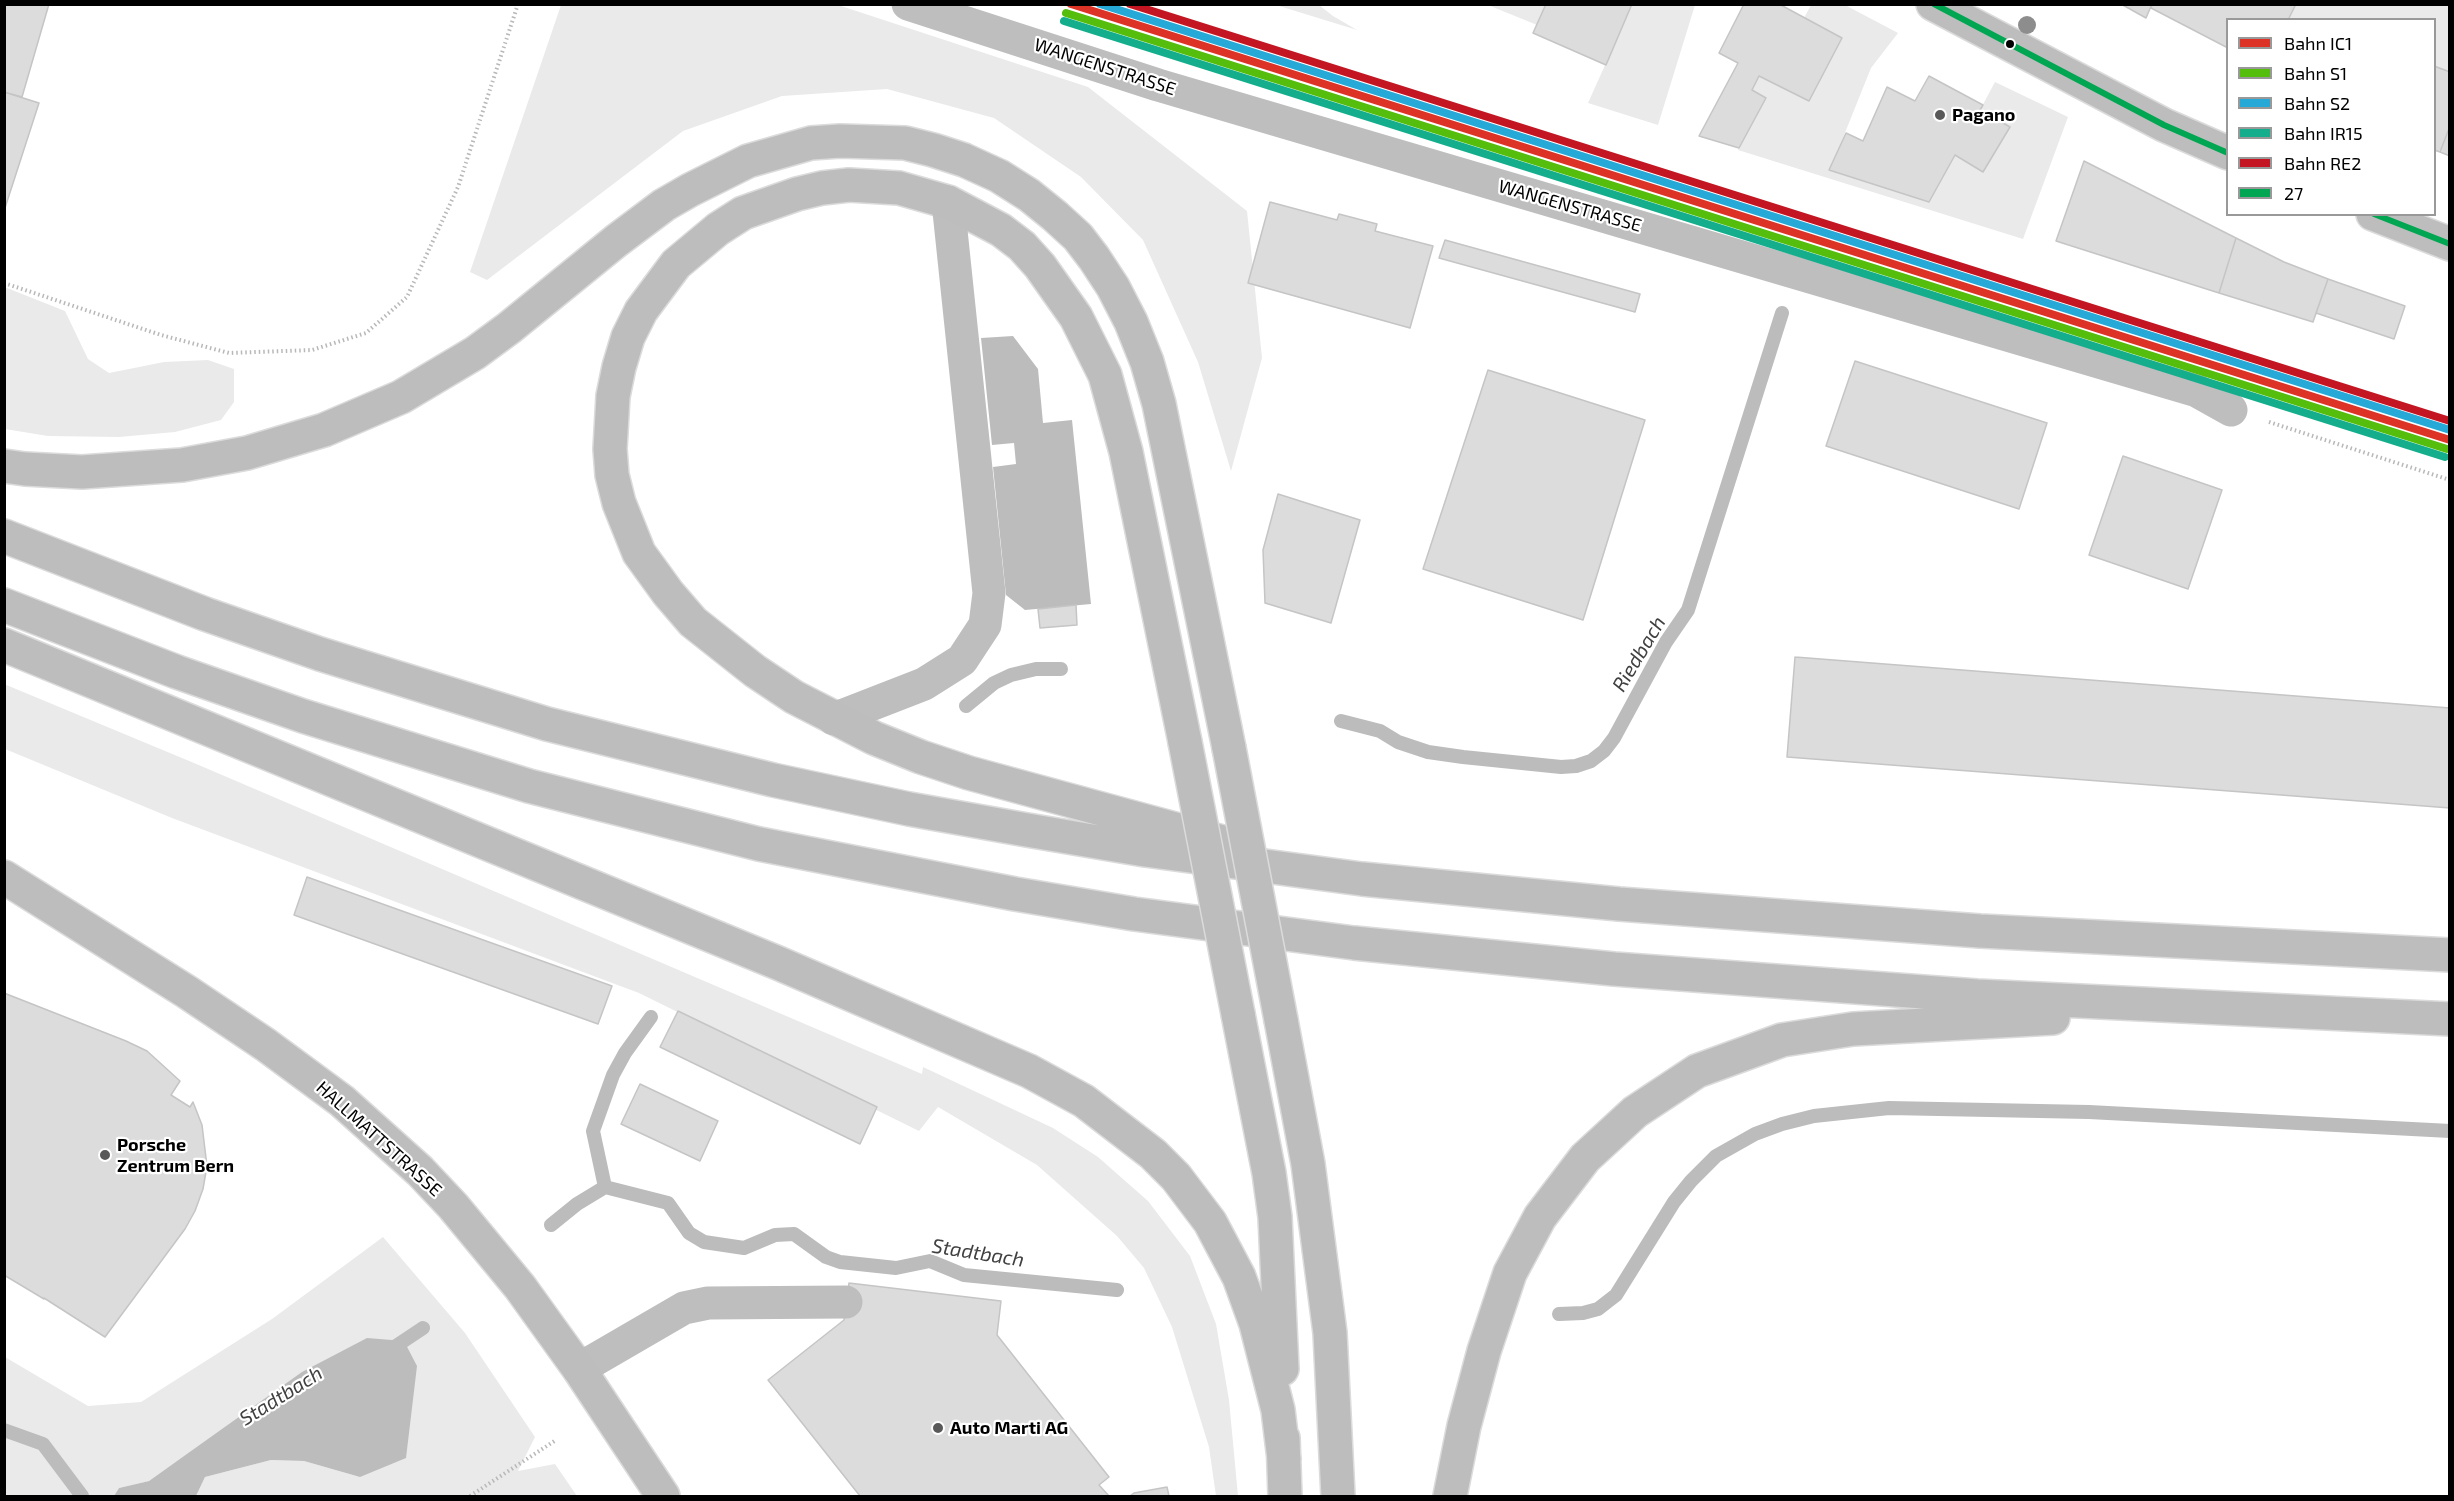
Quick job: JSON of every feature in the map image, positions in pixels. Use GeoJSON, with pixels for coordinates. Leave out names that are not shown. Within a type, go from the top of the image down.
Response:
{"type":"FeatureCollection","features":[{"type":"Feature","properties":{"kind":"main road"},"geometry":{"type":"LineString","coordinates":[[1936,5],[2163,125],[2226,152]]}},
{"type":"Feature","properties":{"kind":"main road"},"geometry":{"type":"LineString","coordinates":[[4,466],[82,472],[182,465],[247,453],[324,430],[401,397],[475,352],[509,328],[664,205],[739,165],[783,150],[811,143],[840,141],[905,143],[964,160],[999,176],[1029,195],[1078,237],[1113,287],[1131,322],[1147,362],[1159,404],[1308,1164],[1330,1333],[1338,1497]]}},
{"type":"Feature","properties":{"kind":"main road"},"geometry":{"type":"LineString","coordinates":[[1285,1497],[1275,1217],[1269,1173],[1238,1014],[1185,742],[1126,452],[1115,407],[1100,365],[1061,293],[1022,246],[1001,230],[948,202],[899,188],[849,185],[797,194],[743,213],[694,247],[676,264],[641,311],[628,337],[619,367],[610,424],[612,475],[627,528],[639,553],[668,594],[693,622],[720,645],[794,697],[912,754],[969,773],[1362,879]]}},
{"type":"Feature","properties":{"kind":"main road"},"geometry":{"type":"LineString","coordinates":[[2378,216],[2450,244]]}},
{"type":"Feature","properties":{"kind":"main road"},"geometry":{"type":"LineString","coordinates":[[4,536],[205,614],[320,654],[536,721],[664,754],[909,809],[1027,830],[1145,850],[1362,879],[1619,904],[1861,924],[2450,955]]}},
{"type":"Feature","properties":{"kind":"main road"},"geometry":{"type":"LineString","coordinates":[[4,605],[177,672],[303,716],[529,786],[759,844],[945,882],[1145,915],[1354,943],[1495,958],[1844,987],[2450,1019]]}},
{"type":"Feature","properties":{"kind":"main road"},"geometry":{"type":"LineString","coordinates":[[4,645],[778,963],[1029,1071],[1084,1101],[1153,1154],[1176,1177],[1210,1222],[1239,1277],[1256,1324],[1276,1401],[1284,1459]]}},
{"type":"Feature","properties":{"kind":"main road","name":"HALLMATTSTRASSE"},"geometry":{"type":"LineString","coordinates":[[4,877],[187,992],[266,1045],[342,1101],[420,1171],[453,1206],[520,1287],[579,1369],[663,1497]]}},
{"type":"Feature","properties":{"kind":"main road"},"geometry":{"type":"LineString","coordinates":[[1450,1497],[1464,1426],[1484,1351],[1510,1273],[1540,1217],[1594,1150],[1635,1112],[1697,1071],[1782,1040],[1853,1029],[2219,1008]]}},
{"type":"Feature","properties":{"kind":"lane","name":"WANGENSTRASSE"},"geometry":{"type":"LineString","coordinates":[[908,4],[1169,88],[2197,391],[2231,410]]}},
{"type":"Feature","properties":{"kind":"lane"},"geometry":{"type":"LineString","coordinates":[[834,718],[924,684],[962,660],[985,625],[989,593],[948,202]]}},
{"type":"Feature","properties":{"kind":"lane"},"geometry":{"type":"LineString","coordinates":[[579,1369],[684,1308],[708,1303],[846,1302]]}},
{"type":"Feature","properties":{"kind":"path"},"geometry":{"type":"LineString","coordinates":[[4,283],[161,335],[229,353],[312,350],[366,333],[407,297],[458,187],[518,4]]}},
{"type":"Feature","properties":{"kind":"path"},"geometry":{"type":"LineString","coordinates":[[2231,410],[2450,480]]}},
{"type":"Feature","properties":{"kind":"path"},"geometry":{"type":"LineString","coordinates":[[470,1497],[556,1440]]}},
{"type":"Feature","properties":{"kind":"shaded area"},"geometry":{"type":"Polygon","coordinates":[[[561,5],[838,5],[1088,87],[1247,211],[1262,358],[1231,471],[1198,362],[1143,240],[1081,177],[994,118],[887,89],[782,96],[683,131],[487,280],[470,272],[561,5]]]}},
{"type":"Feature","properties":{"kind":"shaded area"},"geometry":{"type":"Polygon","coordinates":[[[1276,5],[1319,5],[1357,30],[1276,5]]]}},
{"type":"Feature","properties":{"kind":"shaded area"},"geometry":{"type":"Polygon","coordinates":[[[1488,5],[1546,5],[1537,25],[1488,5]]]}},
{"type":"Feature","properties":{"kind":"shaded area"},"geometry":{"type":"Polygon","coordinates":[[[1632,5],[1695,5],[1658,125],[1588,103],[1632,5]]]}},
{"type":"Feature","properties":{"kind":"shaded area"},"geometry":{"type":"Polygon","coordinates":[[[1811,5],[1845,5],[1898,33],[1871,68],[1830,170],[1929,202],[1955,155],[1983,171],[2010,127],[1980,110],[1995,82],[2068,117],[2023,239],[1738,150],[1766,98],[1752,90],[1759,76],[1809,100],[1842,39],[1804,18],[1811,5]]]}},
{"type":"Feature","properties":{"kind":"shaded area"},"geometry":{"type":"Polygon","coordinates":[[[2296,5],[2449,5],[2449,72],[2436,66],[2436,18],[2289,18],[2296,5]]]}},
{"type":"Feature","properties":{"kind":"shaded area"},"geometry":{"type":"Polygon","coordinates":[[[7,288],[65,311],[88,359],[109,373],[164,362],[208,360],[234,369],[234,402],[221,420],[175,432],[119,437],[48,436],[5,429],[4,289],[7,288]]]}},
{"type":"Feature","properties":{"kind":"shaded area"},"geometry":{"type":"Polygon","coordinates":[[[4,684],[922,1074],[923,1067],[1053,1128],[1098,1157],[1148,1201],[1190,1256],[1216,1324],[1229,1400],[1238,1496],[1216,1496],[1209,1447],[1172,1327],[1144,1268],[1117,1236],[1037,1165],[938,1107],[919,1131],[639,993],[172,818],[5,749],[4,684]]]}},
{"type":"Feature","properties":{"kind":"shaded area"},"geometry":{"type":"Polygon","coordinates":[[[383,1237],[465,1333],[535,1437],[518,1471],[555,1464],[577,1496],[196,1496],[205,1477],[271,1460],[304,1461],[360,1477],[225,1428],[149,1481],[119,1488],[114,1496],[5,1496],[5,1357],[88,1406],[141,1402],[272,1319],[383,1237]]]}},
{"type":"Feature","properties":{"kind":"water"},"geometry":{"type":"Polygon","coordinates":[[[1013,336],[1038,369],[1043,423],[1072,420],[1091,604],[1025,610],[1006,595],[993,467],[1016,464],[1014,443],[992,445],[981,338],[1013,336]]]}},
{"type":"Feature","properties":{"kind":"water"},"geometry":{"type":"Polygon","coordinates":[[[367,1338],[404,1341],[417,1366],[406,1458],[360,1477],[304,1461],[271,1460],[205,1477],[196,1496],[114,1496],[119,1488],[149,1481],[302,1372],[367,1338]]]}},
{"type":"Feature","properties":{"kind":"building"},"geometry":{"type":"Polygon","coordinates":[[[4,4],[49,4],[22,97],[4,92],[4,4]]]}},
{"type":"Feature","properties":{"kind":"building"},"geometry":{"type":"Polygon","coordinates":[[[1546,4],[1632,4],[1606,65],[1533,33],[1546,4]]]}},
{"type":"Feature","properties":{"kind":"building"},"geometry":{"type":"Polygon","coordinates":[[[1744,4],[1779,4],[1842,38],[1809,101],[1759,76],[1752,90],[1766,98],[1739,148],[1699,136],[1738,63],[1719,53],[1744,4]]]}},
{"type":"Feature","properties":{"kind":"building"},"geometry":{"type":"Polygon","coordinates":[[[2121,4],[2152,4],[2146,18],[2121,4]]]}},
{"type":"Feature","properties":{"kind":"building"},"geometry":{"type":"Polygon","coordinates":[[[2152,4],[2296,4],[2289,18],[2226,18],[2226,47],[2151,8],[2152,4]]]}},
{"type":"Feature","properties":{"kind":"building"},"geometry":{"type":"Polygon","coordinates":[[[2436,67],[2450,72],[2450,126],[2440,152],[2436,151],[2436,67]]]}},
{"type":"Feature","properties":{"kind":"building"},"geometry":{"type":"Polygon","coordinates":[[[1929,76],[1983,105],[1980,110],[2010,127],[1983,172],[1955,155],[1929,202],[1829,170],[1846,133],[1863,141],[1887,87],[1915,101],[1929,76]]]}},
{"type":"Feature","properties":{"kind":"building"},"geometry":{"type":"Polygon","coordinates":[[[4,92],[39,103],[4,211],[4,92]]]}},
{"type":"Feature","properties":{"kind":"building"},"geometry":{"type":"Polygon","coordinates":[[[2450,126],[2450,156],[2440,152],[2450,126]]]}},
{"type":"Feature","properties":{"kind":"building"},"geometry":{"type":"Polygon","coordinates":[[[2084,161],[2236,238],[2219,293],[2056,241],[2084,161]]]}},
{"type":"Feature","properties":{"kind":"building"},"geometry":{"type":"Polygon","coordinates":[[[1270,202],[1337,220],[1339,214],[1377,224],[1375,231],[1433,246],[1410,328],[1248,283],[1270,202]]]}},
{"type":"Feature","properties":{"kind":"building"},"geometry":{"type":"Polygon","coordinates":[[[2236,238],[2284,262],[2328,279],[2313,322],[2219,293],[2236,238]]]}},
{"type":"Feature","properties":{"kind":"building"},"geometry":{"type":"Polygon","coordinates":[[[1445,240],[1640,294],[1635,312],[1439,258],[1445,240]]]}},
{"type":"Feature","properties":{"kind":"building"},"geometry":{"type":"Polygon","coordinates":[[[2328,279],[2405,306],[2394,339],[2316,313],[2328,279]]]}},
{"type":"Feature","properties":{"kind":"building"},"geometry":{"type":"Polygon","coordinates":[[[1855,361],[2047,423],[2019,509],[1826,446],[1855,361]]]}},
{"type":"Feature","properties":{"kind":"building"},"geometry":{"type":"Polygon","coordinates":[[[1488,370],[1645,420],[1583,620],[1423,569],[1488,370]]]}},
{"type":"Feature","properties":{"kind":"building"},"geometry":{"type":"Polygon","coordinates":[[[2123,456],[2222,490],[2188,589],[2089,555],[2123,456]]]}},
{"type":"Feature","properties":{"kind":"building"},"geometry":{"type":"Polygon","coordinates":[[[1278,494],[1360,520],[1331,623],[1265,603],[1263,550],[1278,494]]]}},
{"type":"Feature","properties":{"kind":"building"},"geometry":{"type":"Polygon","coordinates":[[[1076,605],[1077,625],[1040,628],[1038,609],[1076,605]]]}},
{"type":"Feature","properties":{"kind":"building"},"geometry":{"type":"Polygon","coordinates":[[[1795,657],[2450,708],[2450,808],[1787,757],[1795,657]]]}},
{"type":"Feature","properties":{"kind":"building"},"geometry":{"type":"Polygon","coordinates":[[[307,877],[612,986],[598,1024],[294,915],[307,877]]]}},
{"type":"Feature","properties":{"kind":"building","name":"Porsche Zentrum Bern"},"geometry":{"type":"Polygon","coordinates":[[[4,993],[147,1051],[180,1081],[171,1095],[190,1107],[193,1102],[202,1125],[207,1166],[203,1189],[195,1211],[185,1229],[105,1337],[4,1275],[4,993]]]}},
{"type":"Feature","properties":{"kind":"building"},"geometry":{"type":"Polygon","coordinates":[[[678,1011],[877,1107],[860,1144],[660,1047],[678,1011]]]}},
{"type":"Feature","properties":{"kind":"building"},"geometry":{"type":"Polygon","coordinates":[[[640,1084],[718,1121],[700,1161],[621,1124],[640,1084]]]}},
{"type":"Feature","properties":{"kind":"building","name":"Auto Marti AG"},"geometry":{"type":"Polygon","coordinates":[[[849,1283],[1001,1301],[997,1335],[1109,1477],[1099,1485],[1109,1496],[860,1496],[768,1380],[844,1320],[849,1283]]]}},
{"type":"Feature","properties":{"kind":"building"},"geometry":{"type":"Polygon","coordinates":[[[1167,1487],[1169,1496],[1130,1496],[1134,1493],[1167,1487]]]}},
{"type":"Feature","properties":{"kind":"waterway","name":"Riedbach"},"geometry":{"type":"LineString","coordinates":[[1341,721],[1380,731],[1398,742],[1428,752],[1463,757],[1561,767],[1576,766],[1591,761],[1604,751],[1614,738],[1666,642],[1688,610],[1782,313]]}},
{"type":"Feature","properties":{"kind":"waterway","name":"Riedbach"},"geometry":{"type":"LineString","coordinates":[[966,706],[994,683],[1011,675],[1036,669],[1061,669]]}},
{"type":"Feature","properties":{"kind":"waterway","name":"Riedbach"},"geometry":{"type":"LineString","coordinates":[[605,1187],[593,1131],[613,1075],[625,1053],[651,1017]]}},
{"type":"Feature","properties":{"kind":"waterway"},"geometry":{"type":"LineString","coordinates":[[1559,1314],[1583,1313],[1598,1309],[1616,1295],[1674,1202],[1716,1156],[1755,1134],[1814,1116],[1889,1108],[2089,1112],[2450,1131]]}},
{"type":"Feature","properties":{"kind":"waterway","name":"Stadtbach"},"geometry":{"type":"LineString","coordinates":[[551,1225],[577,1204],[605,1187],[668,1203],[689,1233],[704,1242],[744,1248],[775,1235],[794,1234],[826,1257],[840,1262],[896,1268],[930,1261],[964,1275],[1117,1290]]}},
{"type":"Feature","properties":{"kind":"waterway","name":"Stadtbach"},"geometry":{"type":"LineString","coordinates":[[390,1350],[423,1328]]}},
{"type":"Feature","properties":{"kind":"waterway","name":"Stadtbach"},"geometry":{"type":"LineString","coordinates":[[4,1430],[43,1444],[82,1496]]}},
{"type":"Feature","properties":{"kind":"rail line","name":"IC1"},"geometry":{"type":"LineString","coordinates":[[1071,4],[2450,440]]}},
{"type":"Feature","properties":{"kind":"rail line","name":"S2"},"geometry":{"type":"LineString","coordinates":[[1100,4],[2450,430]]}},
{"type":"Feature","properties":{"kind":"rail line","name":"RE2"},"geometry":{"type":"LineString","coordinates":[[1130,4],[2450,421]]}},
{"type":"Feature","properties":{"kind":"rail line","name":"S1"},"geometry":{"type":"LineString","coordinates":[[1066,13],[2447,449]]}},
{"type":"Feature","properties":{"kind":"rail line","name":"IR15"},"geometry":{"type":"LineString","coordinates":[[1064,21],[2445,457]]}},
{"type":"Feature","properties":{"kind":"transit line","name":"27"},"geometry":{"type":"LineString","coordinates":[[1934,4],[2164,125],[2226,152]]}},
{"type":"Feature","properties":{"kind":"transit line","name":"27"},"geometry":{"type":"LineString","coordinates":[[2379,216],[2450,244]]}},
{"type":"Feature","properties":{"kind":"place","name":"Pagano"},"geometry":{"type":"Point","coordinates":[1940,115]}},
{"type":"Feature","properties":{"kind":"place","name":"Porsche Zentrum Bern"},"geometry":{"type":"Point","coordinates":[105,1155]}},
{"type":"Feature","properties":{"kind":"place","name":"Auto Marti AG"},"geometry":{"type":"Point","coordinates":[938,1428]}}]}
